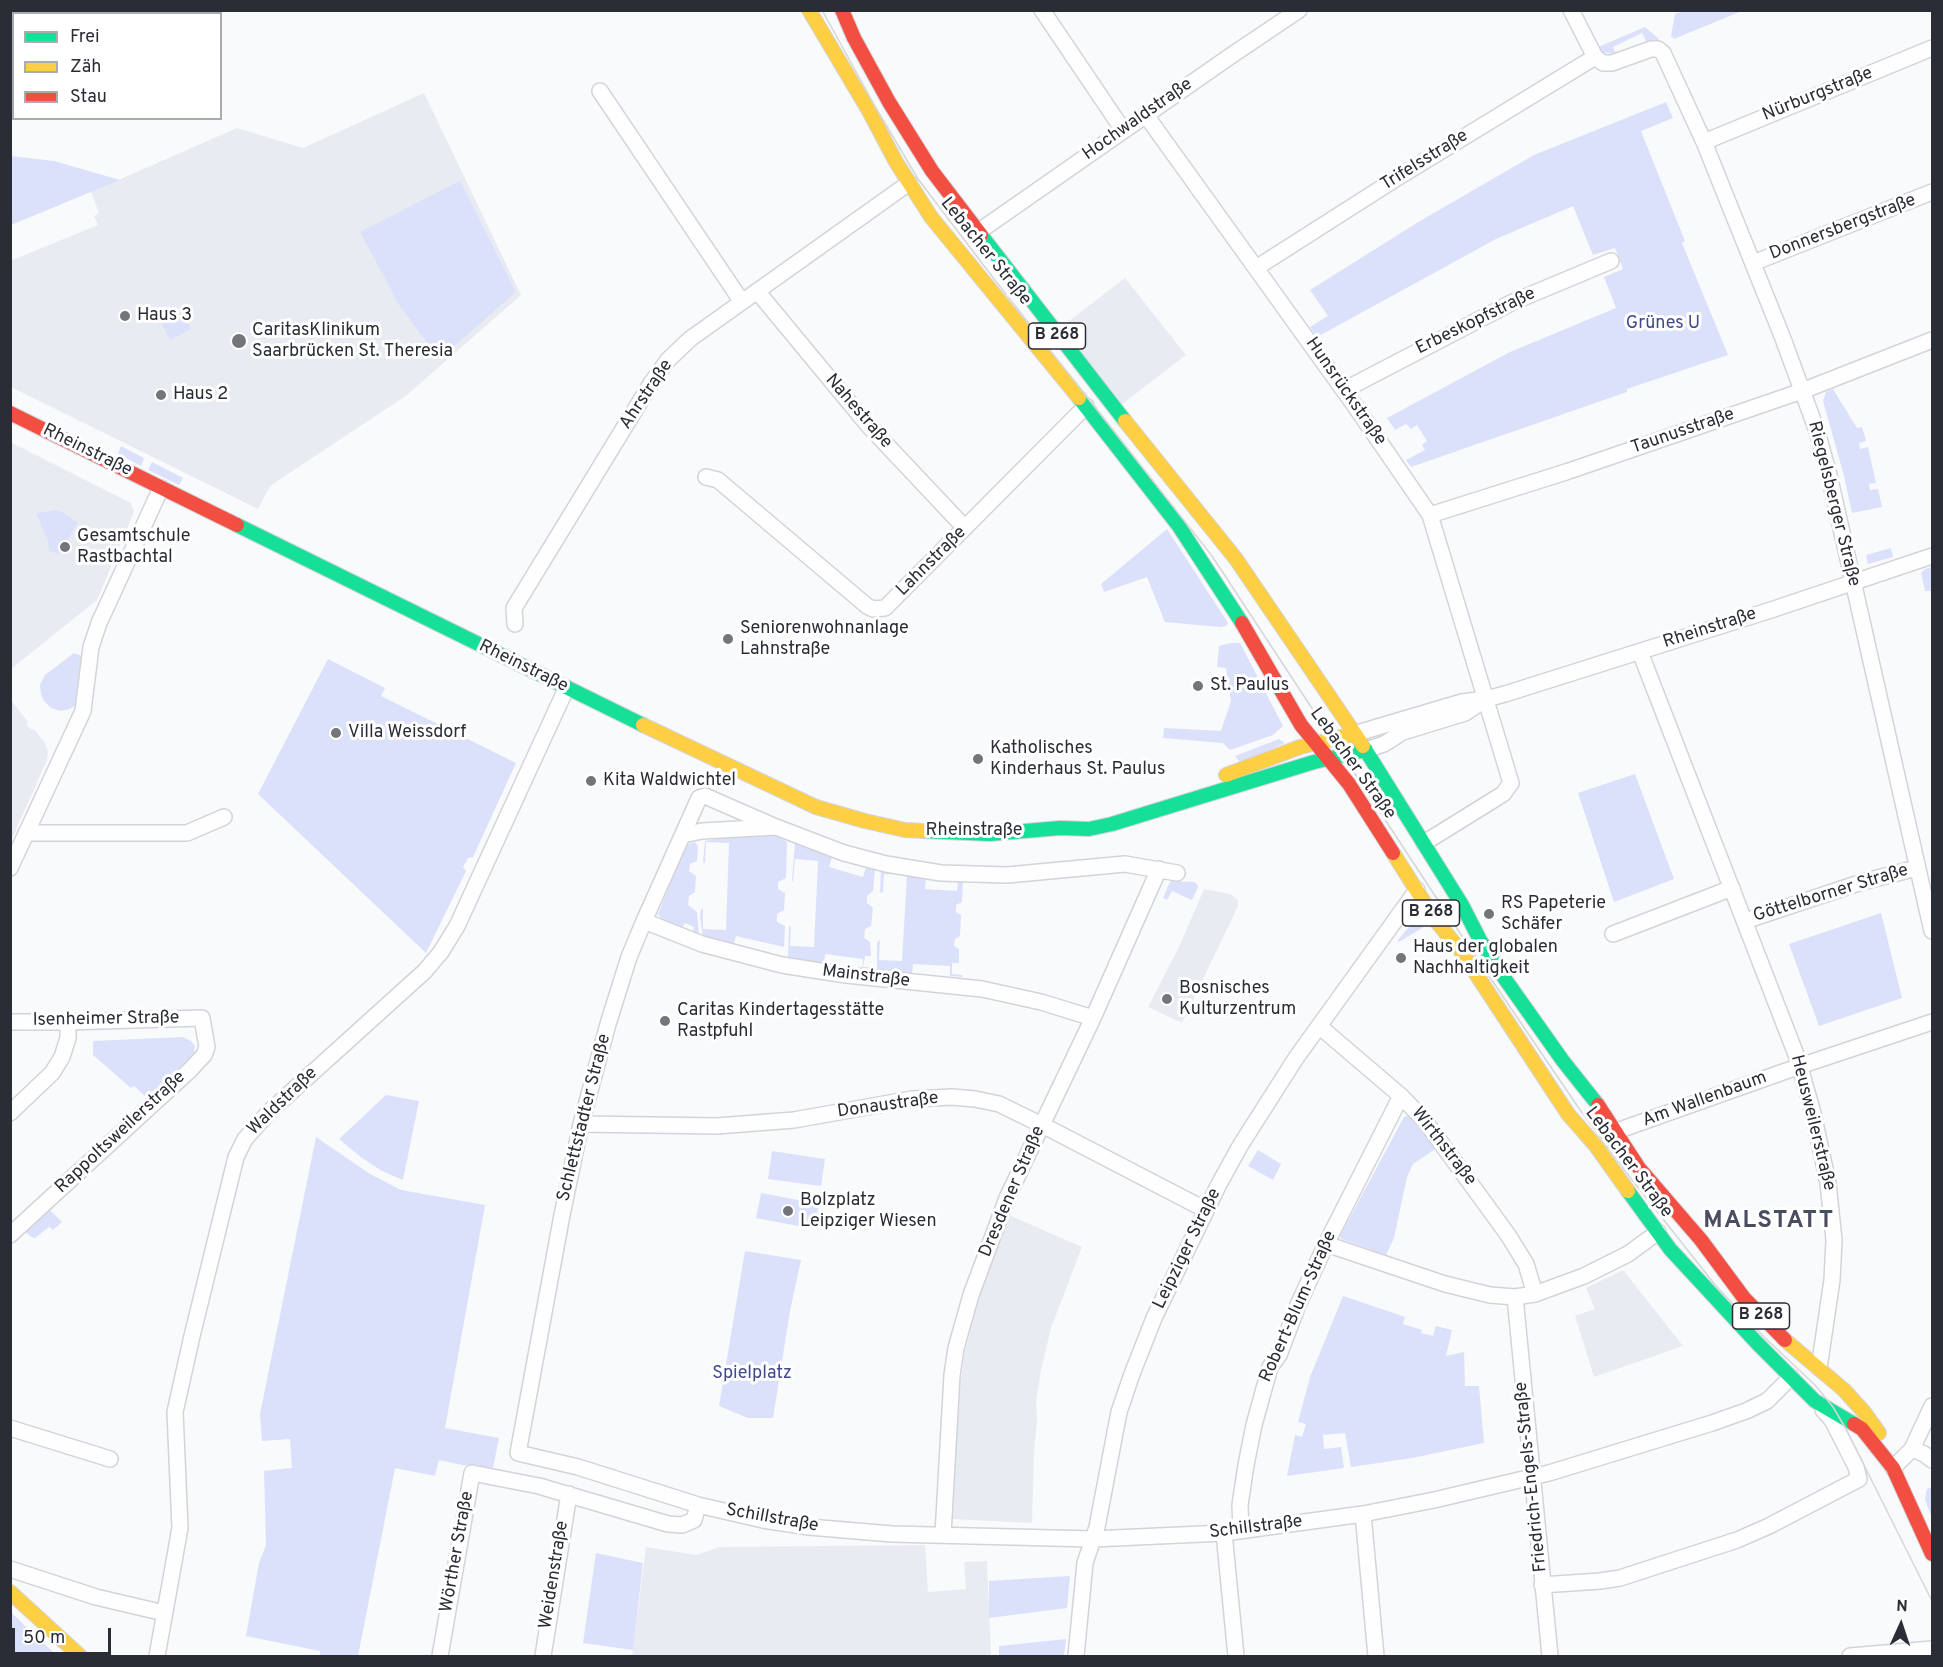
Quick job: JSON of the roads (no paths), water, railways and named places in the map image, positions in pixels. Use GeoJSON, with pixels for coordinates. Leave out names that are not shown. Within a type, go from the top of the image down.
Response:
{"type":"FeatureCollection","features":[{"type":"Feature","properties":{"kind":"main road","name":"Lebacher Straße"},"geometry":{"type":"LineString","coordinates":[[809,10],[909,183],[931,216],[1086,405],[1178,525],[1245,628],[1301,725],[1329,758],[1423,882],[1436,921],[1461,951],[1514,1028],[1568,1114],[1596,1146],[1678,1258],[1815,1401],[1862,1429],[1893,1468]]}},
{"type":"Feature","properties":{"kind":"main road","name":"Lebacher Straße"},"geometry":{"type":"LineString","coordinates":[[842,10],[854,38],[917,149],[1063,343],[1211,531],[1224,544],[1268,604],[1366,750],[1505,979],[1563,1061],[1597,1103],[1639,1168],[1701,1240],[1744,1298],[1772,1328],[1851,1397],[1875,1426],[1886,1446],[1893,1468],[1932,1554]]}},
{"type":"Feature","properties":{"kind":"main road","name":"Rheinstraße"},"geometry":{"type":"LineString","coordinates":[[10,412],[567,689],[780,791],[841,815],[906,830],[935,832],[990,834],[1060,828],[1089,829],[1329,758],[1366,750]]}},
{"type":"Feature","properties":{"kind":"main road","name":"B 268"},"geometry":{"type":"LineString","coordinates":[[1178,525],[1204,555],[1220,554],[1224,544]]}},
{"type":"Feature","properties":{"kind":"main road","name":"Rheinstraße"},"geometry":{"type":"LineString","coordinates":[[1060,828],[1239,771],[1316,742],[1354,734]]}},
{"type":"Feature","properties":{"kind":"main road"},"geometry":{"type":"LineString","coordinates":[[1423,882],[1436,862]]}},
{"type":"Feature","properties":{"kind":"main road"},"geometry":{"type":"LineString","coordinates":[[10,1592],[80,1656]]}},
{"type":"Feature","properties":{"kind":"street"},"geometry":{"type":"LineString","coordinates":[[1042,10],[1123,130]]}},
{"type":"Feature","properties":{"kind":"street","name":"Hochwaldstraße"},"geometry":{"type":"LineString","coordinates":[[978,232],[1145,114],[1299,10]]}},
{"type":"Feature","properties":{"kind":"street"},"geometry":{"type":"LineString","coordinates":[[1571,10],[1599,60]]}},
{"type":"Feature","properties":{"kind":"street","name":"Nürburgstraße"},"geometry":{"type":"LineString","coordinates":[[1704,142],[1932,48]]}},
{"type":"Feature","properties":{"kind":"street","name":"Riegelsberger Straße"},"geometry":{"type":"LineString","coordinates":[[1599,60],[1612,63],[1651,49],[1658,49],[1663,54],[1704,142],[1802,391],[1822,448],[1932,931]]}},
{"type":"Feature","properties":{"kind":"street","name":"Trifelsstraße"},"geometry":{"type":"LineString","coordinates":[[1256,268],[1397,178],[1599,60]]}},
{"type":"Feature","properties":{"kind":"street"},"geometry":{"type":"LineString","coordinates":[[600,91],[742,302]]}},
{"type":"Feature","properties":{"kind":"street","name":"Hunsrückstraße"},"geometry":{"type":"LineString","coordinates":[[1145,114],[1344,390],[1430,514],[1486,699]]}},
{"type":"Feature","properties":{"kind":"street","name":"Ahrstraße"},"geometry":{"type":"LineString","coordinates":[[515,624],[514,608],[652,382],[668,360],[690,339],[909,183]]}},
{"type":"Feature","properties":{"kind":"street","name":"Donnersbergstraße"},"geometry":{"type":"LineString","coordinates":[[1753,263],[1932,192]]}},
{"type":"Feature","properties":{"kind":"street","name":"Erbeskopfstraße"},"geometry":{"type":"LineString","coordinates":[[1344,390],[1504,306],[1611,261]]}},
{"type":"Feature","properties":{"kind":"street","name":"Nahestraße"},"geometry":{"type":"LineString","coordinates":[[757,291],[867,424],[965,528]]}},
{"type":"Feature","properties":{"kind":"street","name":"Taunusstraße"},"geometry":{"type":"LineString","coordinates":[[1430,514],[1569,471],[1802,391],[1932,340]]}},
{"type":"Feature","properties":{"kind":"street","name":"Lahnstraße"},"geometry":{"type":"LineString","coordinates":[[706,477],[718,480],[867,606],[873,609],[885,608],[1086,405]]}},
{"type":"Feature","properties":{"kind":"street"},"geometry":{"type":"LineString","coordinates":[[10,868],[83,711],[91,647],[99,623],[161,488]]}},
{"type":"Feature","properties":{"kind":"street","name":"Rheinstraße"},"geometry":{"type":"LineString","coordinates":[[1354,734],[1462,702],[1486,699],[1640,652],[1932,556]]}},
{"type":"Feature","properties":{"kind":"street","name":"Heusweilerstraße"},"geometry":{"type":"LineString","coordinates":[[1640,652],[1800,1066],[1813,1113],[1827,1174],[1834,1240],[1832,1280],[1819,1368]]}},
{"type":"Feature","properties":{"kind":"street","name":"Waldstraße"},"geometry":{"type":"LineString","coordinates":[[157,1656],[180,1528],[175,1412],[236,1157],[245,1139],[269,1112],[425,971],[441,952],[458,926],[567,689]]}},
{"type":"Feature","properties":{"kind":"street"},"geometry":{"type":"LineString","coordinates":[[1424,843],[1503,794],[1511,783],[1486,699]]}},
{"type":"Feature","properties":{"kind":"street","name":"Rheinstraße"},"geometry":{"type":"LineString","coordinates":[[1366,750],[1384,744],[1403,732],[1465,713],[1486,699]]}},
{"type":"Feature","properties":{"kind":"street","name":"Schlettstadter Straße"},"geometry":{"type":"LineString","coordinates":[[518,1453],[581,1124],[608,1024],[644,921],[699,798],[705,796],[776,827]]}},
{"type":"Feature","properties":{"kind":"street"},"geometry":{"type":"LineString","coordinates":[[26,833],[187,833],[224,817]]}},
{"type":"Feature","properties":{"kind":"street"},"geometry":{"type":"LineString","coordinates":[[683,835],[702,831],[776,827],[844,853],[886,864],[940,873],[1007,875],[1125,864],[1177,873]]}},
{"type":"Feature","properties":{"kind":"street","name":"Göttelborner Straße"},"geometry":{"type":"LineString","coordinates":[[1745,921],[1862,882],[1917,868]]}},
{"type":"Feature","properties":{"kind":"street","name":"Dresdener Straße"},"geometry":{"type":"LineString","coordinates":[[943,1535],[949,1406],[956,1348],[971,1295],[999,1215],[1093,1018],[1159,869]]}},
{"type":"Feature","properties":{"kind":"street","name":"Leipziger Straße"},"geometry":{"type":"LineString","coordinates":[[1076,1656],[1085,1563],[1093,1539],[1109,1458],[1125,1393],[1154,1318],[1240,1146],[1319,1026],[1423,882]]}},
{"type":"Feature","properties":{"kind":"street"},"geometry":{"type":"LineString","coordinates":[[1613,934],[1732,888]]}},
{"type":"Feature","properties":{"kind":"street","name":"Mainstraße"},"geometry":{"type":"LineString","coordinates":[[644,921],[702,944],[782,965],[846,975],[982,989],[1041,1002],[1093,1018]]}},
{"type":"Feature","properties":{"kind":"street","name":"Isenheimer Straße"},"geometry":{"type":"LineString","coordinates":[[10,1022],[202,1018]]}},
{"type":"Feature","properties":{"kind":"street","name":"Rappoltsweilerstraße"},"geometry":{"type":"LineString","coordinates":[[10,1235],[204,1055],[207,1047],[202,1018]]}},
{"type":"Feature","properties":{"kind":"street"},"geometry":{"type":"LineString","coordinates":[[10,1113],[52,1073],[62,1057],[68,1038],[68,1022]]}},
{"type":"Feature","properties":{"kind":"street","name":"Am Wallenbaum"},"geometry":{"type":"LineString","coordinates":[[1614,1132],[1932,1022]]}},
{"type":"Feature","properties":{"kind":"street","name":"Wirthstraße"},"geometry":{"type":"LineString","coordinates":[[1319,1026],[1401,1096],[1438,1137],[1526,1264],[1535,1294]]}},
{"type":"Feature","properties":{"kind":"street","name":"Robert-Blum-Straße"},"geometry":{"type":"LineString","coordinates":[[1241,1531],[1239,1505],[1252,1435],[1270,1367],[1279,1355],[1298,1305],[1326,1244],[1401,1096]]}},
{"type":"Feature","properties":{"kind":"street","name":"Donaustraße"},"geometry":{"type":"LineString","coordinates":[[581,1124],[703,1127],[794,1120],[912,1099],[952,1097],[975,1099],[999,1104],[1206,1210]]}},
{"type":"Feature","properties":{"kind":"street"},"geometry":{"type":"LineString","coordinates":[[1326,1244],[1444,1284],[1490,1295],[1515,1297],[1535,1294],[1584,1276],[1628,1254],[1658,1232]]}},
{"type":"Feature","properties":{"kind":"street","name":"Friedrich-Engels-Straße"},"geometry":{"type":"LineString","coordinates":[[1515,1297],[1550,1656]]}},
{"type":"Feature","properties":{"kind":"street","name":"Schillstraße"},"geometry":{"type":"LineString","coordinates":[[518,1453],[578,1467],[698,1505],[786,1524],[892,1534],[1093,1539],[1224,1533],[1364,1514],[1533,1477],[1746,1411],[1767,1401],[1791,1377]]}},
{"type":"Feature","properties":{"kind":"street"},"geometry":{"type":"LineString","coordinates":[[1542,1585],[1620,1578],[1737,1540],[1859,1479],[1856,1467],[1832,1420],[1815,1401]]}},
{"type":"Feature","properties":{"kind":"street"},"geometry":{"type":"LineString","coordinates":[[1893,1468],[1912,1449],[1932,1406]]}},
{"type":"Feature","properties":{"kind":"street"},"geometry":{"type":"LineString","coordinates":[[10,1428],[110,1458]]}},
{"type":"Feature","properties":{"kind":"street"},"geometry":{"type":"LineString","coordinates":[[1912,1449],[1932,1460]]}},
{"type":"Feature","properties":{"kind":"street","name":"Wörther Straße"},"geometry":{"type":"LineString","coordinates":[[440,1656],[472,1473],[569,1494]]}},
{"type":"Feature","properties":{"kind":"street"},"geometry":{"type":"LineString","coordinates":[[569,1494],[668,1524],[682,1525],[694,1520],[698,1505]]}},
{"type":"Feature","properties":{"kind":"street","name":"Weidenstraße"},"geometry":{"type":"LineString","coordinates":[[543,1656],[569,1494]]}},
{"type":"Feature","properties":{"kind":"street"},"geometry":{"type":"LineString","coordinates":[[1364,1514],[1376,1656]]}},
{"type":"Feature","properties":{"kind":"street"},"geometry":{"type":"LineString","coordinates":[[1224,1533],[1236,1656]]}},
{"type":"Feature","properties":{"kind":"street"},"geometry":{"type":"LineString","coordinates":[[10,1569],[96,1597],[164,1613]]}},
{"type":"Feature","properties":{"kind":"street"},"geometry":{"type":"LineString","coordinates":[[1850,1656],[1932,1650]]}},
{"type":"Feature","properties":{"kind":"tram line"},"geometry":{"type":"LineString","coordinates":[[822,10],[918,179],[1212,556],[1447,914],[1578,1107],[1716,1286],[1764,1337],[1815,1385],[1833,1407],[1932,1601]]}},
{"type":"Feature","properties":{"kind":"place","name":"Haus 3"},"geometry":{"type":"Point","coordinates":[125,316]}},
{"type":"Feature","properties":{"kind":"place","name":"CaritasKlinikum Saarbrücken St. Theresia"},"geometry":{"type":"Point","coordinates":[239,341]}},
{"type":"Feature","properties":{"kind":"place","name":"Haus 2"},"geometry":{"type":"Point","coordinates":[161,395]}},
{"type":"Feature","properties":{"kind":"place","name":"Gesamtschule Rastbachtal"},"geometry":{"type":"Point","coordinates":[65,547]}},
{"type":"Feature","properties":{"kind":"place","name":"Seniorenwohnanlage Lahnstraße"},"geometry":{"type":"Point","coordinates":[728,639]}},
{"type":"Feature","properties":{"kind":"place","name":"St. Paulus"},"geometry":{"type":"Point","coordinates":[1198,686]}},
{"type":"Feature","properties":{"kind":"place","name":"Villa Weissdorf"},"geometry":{"type":"Point","coordinates":[336,733]}},
{"type":"Feature","properties":{"kind":"place","name":"Katholisches Kinderhaus St. Paulus"},"geometry":{"type":"Point","coordinates":[978,759]}},
{"type":"Feature","properties":{"kind":"place","name":"Kita Waldwichtel"},"geometry":{"type":"Point","coordinates":[591,781]}},
{"type":"Feature","properties":{"kind":"place","name":"RS Papeterie Schäfer"},"geometry":{"type":"Point","coordinates":[1489,914]}},
{"type":"Feature","properties":{"kind":"place","name":"Haus der globalen Nachhaltigkeit"},"geometry":{"type":"Point","coordinates":[1401,958]}},
{"type":"Feature","properties":{"kind":"place","name":"Bosnisches Kulturzentrum"},"geometry":{"type":"Point","coordinates":[1167,999]}},
{"type":"Feature","properties":{"kind":"place","name":"Caritas Kindertagesstätte Rastpfuhl"},"geometry":{"type":"Point","coordinates":[665,1021]}},
{"type":"Feature","properties":{"kind":"place","name":"Bolzplatz Leipziger Wiesen"},"geometry":{"type":"Point","coordinates":[788,1211]}},
{"type":"Feature","properties":{"kind":"district","name":"MALSTATT"},"geometry":{"type":"Point","coordinates":[1769,1222]}},
{"type":"Feature","properties":{"kind":"park label","name":"Grünes U"},"geometry":{"type":"Point","coordinates":[1663,324]}},
{"type":"Feature","properties":{"kind":"park label","name":"Spielplatz"},"geometry":{"type":"Point","coordinates":[752,1374]}}]}
